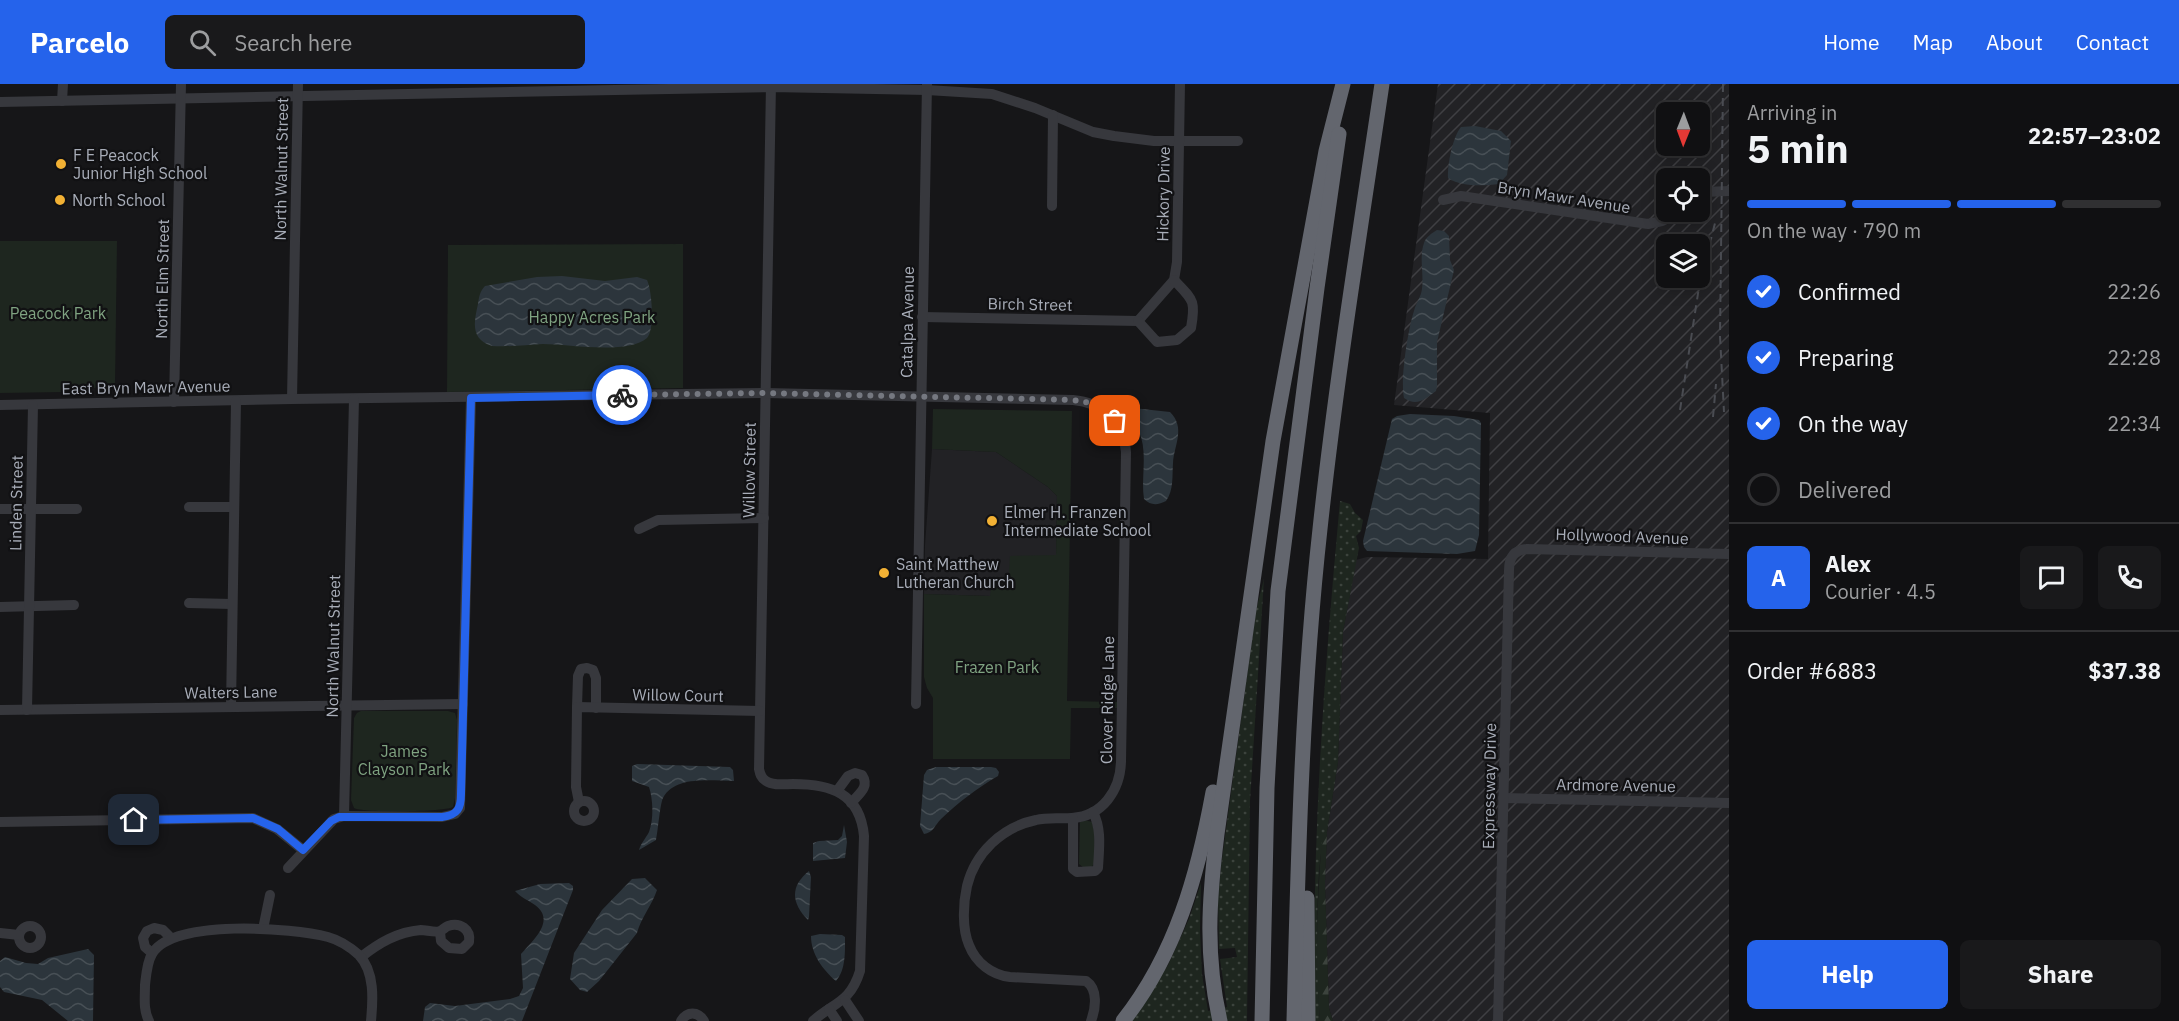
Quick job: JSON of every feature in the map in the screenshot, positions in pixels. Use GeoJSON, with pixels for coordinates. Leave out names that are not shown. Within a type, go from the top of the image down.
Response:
{"type":"FeatureCollection","features":[{"type":"Feature","properties":{"kind":"highway"},"geometry":{"type":"LineString","coordinates":[[1219,1015],[1208,927],[1210,888],[1273,441],[1326,151],[1345,84]]}},
{"type":"Feature","properties":{"kind":"highway"},"geometry":{"type":"LineString","coordinates":[[1262,1021],[1268,788],[1278,591],[1345,84]]}},
{"type":"Feature","properties":{"kind":"highway"},"geometry":{"type":"LineString","coordinates":[[1294,1021],[1303,781],[1311,633],[1321,519],[1341,361],[1382,84]]}},
{"type":"Feature","properties":{"kind":"highway"},"geometry":{"type":"LineString","coordinates":[[1123,1021],[1151,982],[1187,902],[1203,845],[1233,678],[1244,648]]}},
{"type":"Feature","properties":{"kind":"highway"},"geometry":{"type":"LineString","coordinates":[[1303,781],[1308,925],[1308,1021]]}},
{"type":"Feature","properties":{"kind":"highway"},"geometry":{"type":"LineString","coordinates":[[1115,1021],[1163,957]]}},
{"type":"Feature","properties":{"kind":"street"},"geometry":{"type":"LineString","coordinates":[[62,100],[63,84]]}},
{"type":"Feature","properties":{"kind":"street","name":"North Elm Street"},"geometry":{"type":"LineString","coordinates":[[174,402],[181,84]]}},
{"type":"Feature","properties":{"kind":"street","name":"Hickory Drive"},"geometry":{"type":"LineString","coordinates":[[1174,280],[1177,262],[1180,84]]}},
{"type":"Feature","properties":{"kind":"street","name":"Willow Street"},"geometry":{"type":"LineString","coordinates":[[771,86],[759,769],[763,779],[772,783],[822,785],[837,791],[852,803],[862,823],[864,836],[861,959],[858,978],[845,1000]]}},
{"type":"Feature","properties":{"kind":"street"},"geometry":{"type":"LineString","coordinates":[[0,102],[180,97],[298,90],[927,87],[992,94],[1053,115],[1093,132],[1114,136],[1154,141],[1238,141]]}},
{"type":"Feature","properties":{"kind":"street","name":"Catalpa Avenue"},"geometry":{"type":"LineString","coordinates":[[916,704],[927,87]]}},
{"type":"Feature","properties":{"kind":"street","name":"North Walnut Street"},"geometry":{"type":"LineString","coordinates":[[292,399],[298,90]]}},
{"type":"Feature","properties":{"kind":"street"},"geometry":{"type":"LineString","coordinates":[[1052,206],[1053,115]]}},
{"type":"Feature","properties":{"kind":"street"},"geometry":{"type":"LineString","coordinates":[[1710,191],[1729,191]]}},
{"type":"Feature","properties":{"kind":"street","name":"Bryn Mawr Avenue"},"geometry":{"type":"LineString","coordinates":[[1443,200],[1461,196],[1648,224],[1657,222]]}},
{"type":"Feature","properties":{"kind":"street"},"geometry":{"type":"LineString","coordinates":[[1174,280],[1191,298],[1194,308],[1191,328],[1177,340],[1157,342],[1138,321],[1174,280]]}},
{"type":"Feature","properties":{"kind":"street","name":"Birch Street"},"geometry":{"type":"LineString","coordinates":[[922,317],[1138,321]]}},
{"type":"Feature","properties":{"kind":"street","name":"Clover Ridge Lane"},"geometry":{"type":"LineString","coordinates":[[471,398],[766,393],[1080,401],[1103,410],[1114,420],[1123,435],[1127,457],[1121,772],[1117,786],[1110,797],[1093,812],[1073,818],[1045,818],[1029,821],[1007,830],[977,861],[965,898],[965,928],[968,943],[974,955],[985,967],[998,975],[1014,978],[1075,979],[1089,982],[1094,993],[1091,1021]]}},
{"type":"Feature","properties":{"kind":"street"},"geometry":{"type":"LineString","coordinates":[[288,868],[332,820],[344,816],[442,817],[458,812],[461,794],[471,398]]}},
{"type":"Feature","properties":{"kind":"street","name":"East Bryn Mawr Avenue"},"geometry":{"type":"LineString","coordinates":[[0,405],[471,398]]}},
{"type":"Feature","properties":{"kind":"street","name":"North Walnut Street"},"geometry":{"type":"LineString","coordinates":[[344,816],[354,399]]}},
{"type":"Feature","properties":{"kind":"street"},"geometry":{"type":"LineString","coordinates":[[231,707],[236,401]]}},
{"type":"Feature","properties":{"kind":"street","name":"Linden Street"},"geometry":{"type":"LineString","coordinates":[[27,710],[33,405]]}},
{"type":"Feature","properties":{"kind":"street"},"geometry":{"type":"LineString","coordinates":[[189,507],[234,507]]}},
{"type":"Feature","properties":{"kind":"street"},"geometry":{"type":"LineString","coordinates":[[0,509],[77,508]]}},
{"type":"Feature","properties":{"kind":"street"},"geometry":{"type":"LineString","coordinates":[[639,529],[650,522],[661,519],[764,518]]}},
{"type":"Feature","properties":{"kind":"street","name":"Hollywood Avenue"},"geometry":{"type":"LineString","coordinates":[[1515,553],[1527,549],[1729,554]]}},
{"type":"Feature","properties":{"kind":"street","name":"Expressway Drive"},"geometry":{"type":"LineString","coordinates":[[1498,1021],[1509,562],[1515,553]]}},
{"type":"Feature","properties":{"kind":"street"},"geometry":{"type":"LineString","coordinates":[[189,603],[232,604]]}},
{"type":"Feature","properties":{"kind":"street"},"geometry":{"type":"LineString","coordinates":[[0,607],[74,605]]}},
{"type":"Feature","properties":{"kind":"street"},"geometry":{"type":"LineString","coordinates":[[579,802],[576,787],[578,675],[581,669],[593,670],[596,676],[596,708]]}},
{"type":"Feature","properties":{"kind":"street","name":"Walters Lane"},"geometry":{"type":"LineString","coordinates":[[0,710],[463,704]]}},
{"type":"Feature","properties":{"kind":"street","name":"Willow Court"},"geometry":{"type":"LineString","coordinates":[[578,707],[760,711]]}},
{"type":"Feature","properties":{"kind":"street"},"geometry":{"type":"LineString","coordinates":[[837,791],[848,776],[855,773],[862,775],[865,786],[852,803]]}},
{"type":"Feature","properties":{"kind":"street","name":"Ardmore Avenue"},"geometry":{"type":"LineString","coordinates":[[1503,798],[1729,803]]}},
{"type":"Feature","properties":{"kind":"street"},"geometry":{"type":"LineString","coordinates":[[1073,818],[1073,869],[1077,872],[1090,873],[1098,868],[1099,831],[1093,812]]}},
{"type":"Feature","properties":{"kind":"street"},"geometry":{"type":"LineString","coordinates":[[0,822],[253,818],[278,829],[303,850]]}},
{"type":"Feature","properties":{"kind":"street"},"geometry":{"type":"LineString","coordinates":[[263,929],[270,895]]}},
{"type":"Feature","properties":{"kind":"street"},"geometry":{"type":"LineString","coordinates":[[152,953],[145,947],[143,938],[147,931],[154,928],[162,930],[171,938]]}},
{"type":"Feature","properties":{"kind":"street"},"geometry":{"type":"LineString","coordinates":[[146,1019],[144,1004],[146,978],[152,953],[171,938],[198,931],[263,929],[329,937],[348,946],[361,957],[372,986],[371,1021]]}},
{"type":"Feature","properties":{"kind":"street"},"geometry":{"type":"LineString","coordinates":[[361,957],[396,935],[419,931],[440,932]]}},
{"type":"Feature","properties":{"kind":"street"},"geometry":{"type":"LineString","coordinates":[[0,933],[19,935]]}},
{"type":"Feature","properties":{"kind":"street"},"geometry":{"type":"LineString","coordinates":[[813,1021],[845,1000],[859,1021]]}},
{"type":"Feature","properties":{"kind":"street"},"geometry":{"type":"LineString","coordinates":[[829,1009],[837,1021]]}},
{"type":"Feature","properties":{"kind":"street"},"geometry":{"type":"LineString","coordinates":[[681,1021],[686,1015],[694,1014],[704,1021]]}},
{"type":"Feature","properties":{"kind":"shaded area"},"geometry":{"type":"Polygon","coordinates":[[[1438,84],[1729,84],[1729,1021],[1333,1021],[1329,1008],[1325,883],[1327,832],[1338,762],[1343,632],[1356,560],[1367,557],[1488,559],[1490,413],[1394,405],[1438,84]]]}},
{"type":"Feature","properties":{"kind":"shaded area","name":"Elmer H. Franzen Intermediate School"},"geometry":{"type":"Polygon","coordinates":[[[932,449],[996,452],[1048,487],[1057,496],[1056,555],[1009,578],[1008,589],[990,596],[924,594],[932,449]]]}},
{"type":"Feature","properties":{"kind":"green space","name":"Peacock Park"},"geometry":{"type":"Polygon","coordinates":[[[0,241],[117,241],[115,385],[64,392],[0,393],[0,241]]]}},
{"type":"Feature","properties":{"kind":"green space","name":"Happy Acres Park"},"geometry":{"type":"Polygon","coordinates":[[[683,244],[683,388],[447,392],[448,245],[683,244]]]}},
{"type":"Feature","properties":{"kind":"green space","name":"Frazen Park"},"geometry":{"type":"Polygon","coordinates":[[[933,409],[1072,411],[1067,701],[1117,702],[1117,708],[1071,708],[1070,759],[933,759],[933,698],[924,677],[924,594],[990,596],[991,588],[1008,588],[1010,556],[1056,555],[1057,496],[1048,487],[996,452],[932,449],[933,409]]]}},
{"type":"Feature","properties":{"kind":"green space"},"geometry":{"type":"Polygon","coordinates":[[[1340,501],[1350,504],[1363,520],[1361,531],[1356,536],[1359,548],[1343,632],[1338,762],[1320,865],[1318,981],[1320,1021],[1315,1021],[1315,891],[1320,761],[1340,501]]]}},
{"type":"Feature","properties":{"kind":"green space"},"geometry":{"type":"Polygon","coordinates":[[[1264,579],[1250,801],[1247,1021],[1131,1021],[1168,965],[1189,919],[1201,883],[1202,974],[1208,1011],[1227,1007],[1220,959],[1237,957],[1235,948],[1219,949],[1218,897],[1256,610],[1264,579]]]}},
{"type":"Feature","properties":{"kind":"green space","name":"James Clayson Park"},"geometry":{"type":"Polygon","coordinates":[[[361,711],[448,711],[455,713],[457,720],[453,807],[403,811],[372,811],[354,808],[351,800],[354,718],[361,711]]]}},
{"type":"Feature","properties":{"kind":"green space"},"geometry":{"type":"Polygon","coordinates":[[[1085,820],[1092,822],[1095,833],[1094,864],[1090,869],[1079,864],[1080,822],[1085,820]]]}},
{"type":"Feature","properties":{"kind":"green space"},"geometry":{"type":"Polygon","coordinates":[[[1327,832],[1325,883],[1329,1008],[1333,1021],[1320,1021],[1317,953],[1318,907],[1322,838],[1327,832]]]}},
{"type":"Feature","properties":{"kind":"water"},"geometry":{"type":"Polygon","coordinates":[[[1475,126],[1501,131],[1511,141],[1507,175],[1499,184],[1466,184],[1448,178],[1451,151],[1458,131],[1461,127],[1475,126]]]}},
{"type":"Feature","properties":{"kind":"water"},"geometry":{"type":"Polygon","coordinates":[[[1437,230],[1444,231],[1449,236],[1450,260],[1454,270],[1437,342],[1436,391],[1421,401],[1413,402],[1404,398],[1405,354],[1412,319],[1421,295],[1424,243],[1437,230]]]}},
{"type":"Feature","properties":{"kind":"water"},"geometry":{"type":"Polygon","coordinates":[[[562,276],[605,281],[637,277],[647,280],[652,310],[650,334],[638,343],[612,347],[543,344],[492,346],[480,339],[475,329],[475,317],[480,294],[485,286],[537,277],[562,276]]]}},
{"type":"Feature","properties":{"kind":"water"},"geometry":{"type":"Polygon","coordinates":[[[1133,408],[1170,412],[1177,424],[1178,437],[1171,488],[1169,497],[1160,503],[1152,504],[1144,499],[1143,445],[1131,415],[1130,411],[1133,408]]]}},
{"type":"Feature","properties":{"kind":"water"},"geometry":{"type":"Polygon","coordinates":[[[1410,414],[1454,416],[1479,420],[1481,423],[1479,535],[1475,551],[1457,554],[1367,551],[1364,547],[1363,541],[1392,419],[1410,414]]]}},
{"type":"Feature","properties":{"kind":"water"},"geometry":{"type":"Polygon","coordinates":[[[637,764],[730,767],[733,770],[734,781],[695,781],[676,786],[669,791],[662,801],[656,840],[639,850],[649,832],[652,809],[649,787],[632,781],[632,766],[637,764]]]}},
{"type":"Feature","properties":{"kind":"water"},"geometry":{"type":"Polygon","coordinates":[[[936,767],[991,767],[996,768],[999,772],[998,776],[968,796],[941,819],[932,830],[924,834],[920,826],[924,775],[927,770],[936,767]]]}},
{"type":"Feature","properties":{"kind":"water"},"geometry":{"type":"Polygon","coordinates":[[[844,825],[847,842],[845,858],[813,861],[813,843],[838,840],[842,836],[844,825]]]}},
{"type":"Feature","properties":{"kind":"water"},"geometry":{"type":"Polygon","coordinates":[[[809,871],[811,877],[808,920],[798,907],[795,895],[798,883],[809,871]]]}},
{"type":"Feature","properties":{"kind":"water"},"geometry":{"type":"Polygon","coordinates":[[[645,878],[657,890],[637,933],[599,981],[587,992],[580,990],[570,979],[574,953],[602,910],[632,879],[645,878]]]}},
{"type":"Feature","properties":{"kind":"water"},"geometry":{"type":"Polygon","coordinates":[[[569,883],[573,886],[573,890],[522,1021],[423,1021],[425,1007],[430,1003],[455,1006],[519,996],[523,988],[521,954],[540,931],[544,918],[535,905],[515,891],[540,884],[569,883]]]}},
{"type":"Feature","properties":{"kind":"water"},"geometry":{"type":"Polygon","coordinates":[[[820,934],[845,937],[843,966],[836,981],[822,967],[815,955],[811,936],[820,934]]]}},
{"type":"Feature","properties":{"kind":"water"},"geometry":{"type":"Polygon","coordinates":[[[88,949],[94,955],[93,1021],[68,1021],[42,1000],[4,992],[0,987],[0,961],[5,957],[38,964],[48,958],[88,949]]]}},
{"type":"Feature","properties":{"kind":"railway"},"geometry":{"type":"LineString","coordinates":[[1723,84],[1720,336],[1724,412]]}},
{"type":"Feature","properties":{"kind":"railway"},"geometry":{"type":"LineString","coordinates":[[1680,410],[1699,287],[1715,223]]}},
{"type":"Feature","properties":{"kind":"railway"},"geometry":{"type":"LineString","coordinates":[[1713,417],[1716,384]]}},
{"type":"Feature","properties":{"kind":"way so far"},"geometry":{"type":"LineString","coordinates":[[622,395],[766,393],[1071,400],[1098,406],[1115,421]]}},
{"type":"Feature","properties":{"kind":"place","name":"F E Peacock Junior High School"},"geometry":{"type":"Point","coordinates":[61,164]}},
{"type":"Feature","properties":{"kind":"place","name":"North School"},"geometry":{"type":"Point","coordinates":[60,200]}},
{"type":"Feature","properties":{"kind":"place","name":"Elmer H. Franzen Intermediate School"},"geometry":{"type":"Point","coordinates":[992,521]}},
{"type":"Feature","properties":{"kind":"place","name":"Saint Matthew Lutheran Church"},"geometry":{"type":"Point","coordinates":[884,573]}},
{"type":"Feature","properties":{"kind":"route"},"geometry":{"type":"LineString","coordinates":[[134,820],[253,818],[278,829],[303,850],[331,821],[339,817],[442,817],[458,812],[461,794],[471,398],[622,395]]}}]}
